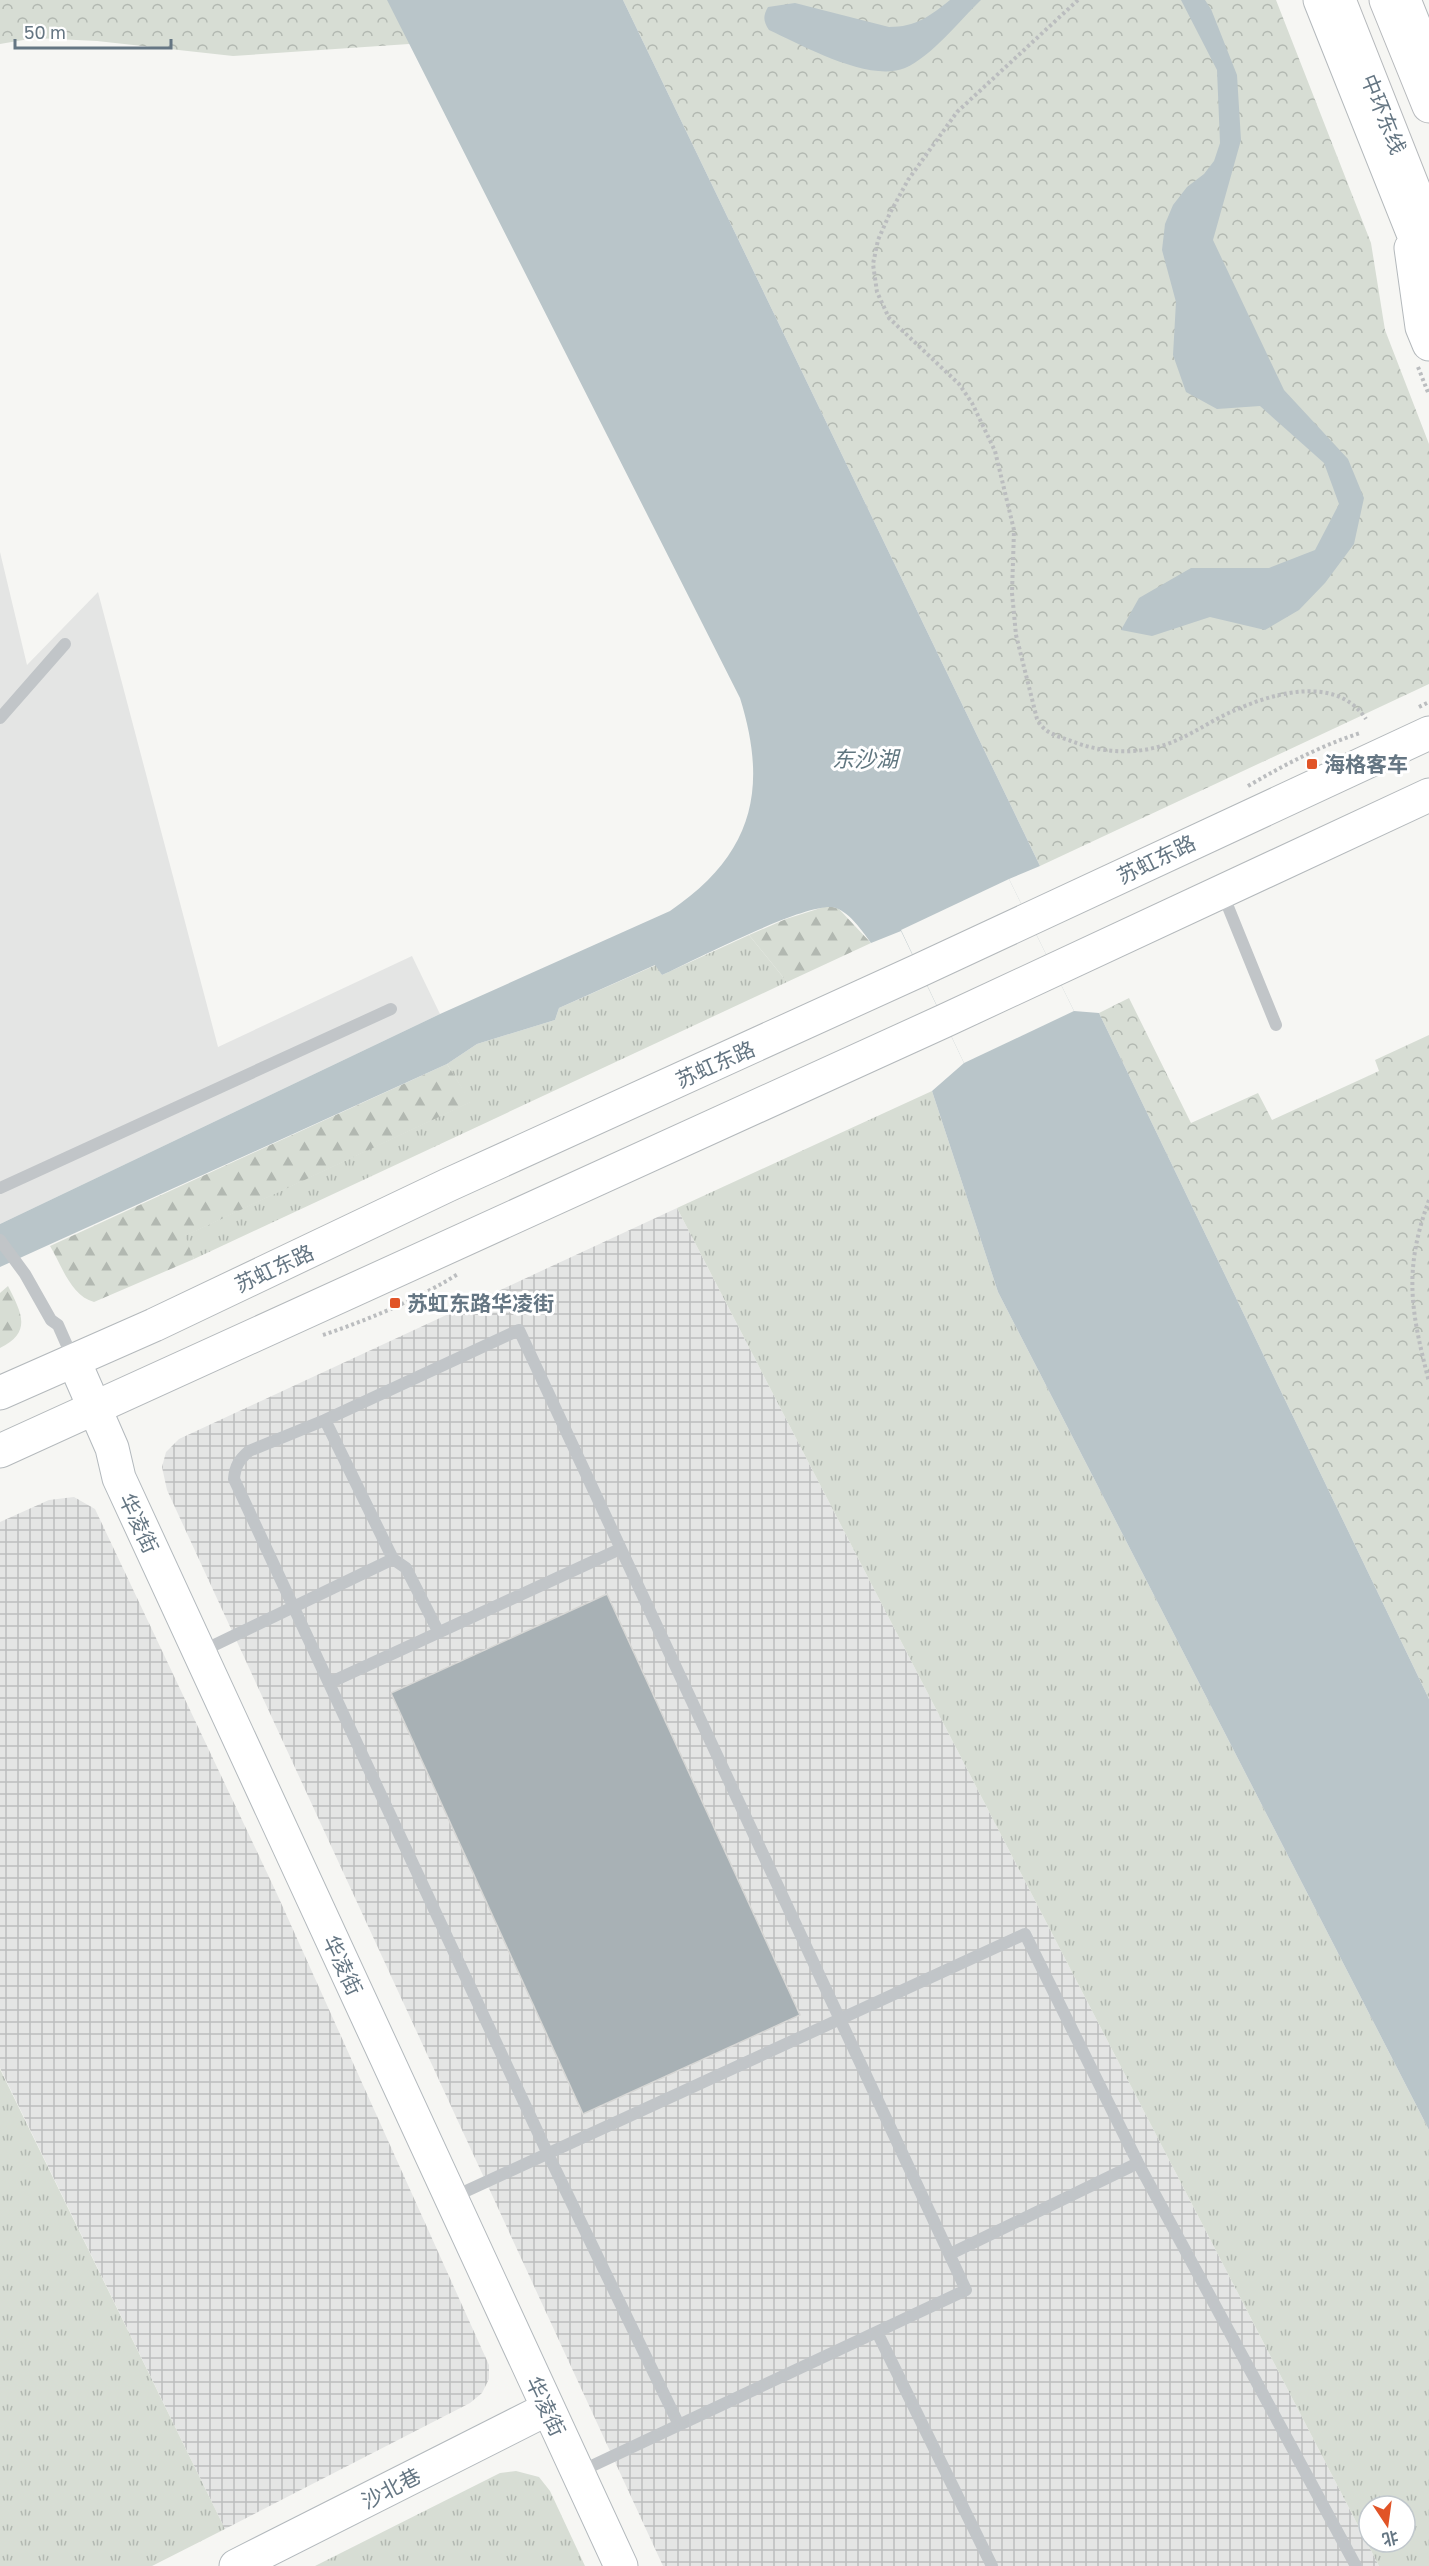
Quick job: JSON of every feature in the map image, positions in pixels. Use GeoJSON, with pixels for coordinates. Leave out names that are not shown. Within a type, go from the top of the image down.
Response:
{"type":"FeatureCollection","features":[{"type":"Feature","properties":{"kind":"main road"},"geometry":{"type":"LineString","coordinates":[[1320,0],[1417,221],[1429,273]]}},
{"type":"Feature","properties":{"kind":"main road","name":"中环东线"},"geometry":{"type":"LineString","coordinates":[[1339,0],[1417,221]]}},
{"type":"Feature","properties":{"kind":"main road"},"geometry":{"type":"LineString","coordinates":[[1386,0],[1429,106]]}},
{"type":"Feature","properties":{"kind":"main road"},"geometry":{"type":"LineString","coordinates":[[1404,0],[1429,62]]}},
{"type":"Feature","properties":{"kind":"main road"},"geometry":{"type":"LineString","coordinates":[[1417,221],[1422,327],[1429,344]]}},
{"type":"Feature","properties":{"kind":"main road","name":"苏虹东路"},"geometry":{"type":"LineString","coordinates":[[0,1393],[458,1180],[1029,920],[1429,733]]}},
{"type":"Feature","properties":{"kind":"main road"},"geometry":{"type":"LineString","coordinates":[[0,1451],[500,1221],[944,1021],[1429,795]]}},
{"type":"Feature","properties":{"kind":"main road","name":"华凌街"},"geometry":{"type":"LineString","coordinates":[[74,1360],[112,1448],[119,1479],[621,2566]]}},
{"type":"Feature","properties":{"kind":"main road","name":"沙北巷"},"geometry":{"type":"LineString","coordinates":[[236,2566],[547,2409]]}},
{"type":"Feature","properties":{"kind":"lane"},"geometry":{"type":"LineString","coordinates":[[0,718],[65,644]]}},
{"type":"Feature","properties":{"kind":"lane"},"geometry":{"type":"LineString","coordinates":[[1222,891],[1276,1025]]}},
{"type":"Feature","properties":{"kind":"lane"},"geometry":{"type":"LineString","coordinates":[[0,1188],[391,1009]]}},
{"type":"Feature","properties":{"kind":"lane"},"geometry":{"type":"LineString","coordinates":[[0,1240],[24,1274],[51,1320],[58,1325],[74,1360]]}},
{"type":"Feature","properties":{"kind":"lane"},"geometry":{"type":"LineString","coordinates":[[577,2474],[966,2290],[519,1330],[325,1420],[249,1451],[240,1459],[235,1468],[234,1479],[547,2152],[679,2425]]}},
{"type":"Feature","properties":{"kind":"lane"},"geometry":{"type":"LineString","coordinates":[[325,1420],[393,1559],[406,1568],[439,1633]]}},
{"type":"Feature","properties":{"kind":"lane"},"geometry":{"type":"LineString","coordinates":[[329,1683],[620,1549]]}},
{"type":"Feature","properties":{"kind":"lane"},"geometry":{"type":"LineString","coordinates":[[199,1653],[393,1559]]}},
{"type":"Feature","properties":{"kind":"lane"},"geometry":{"type":"LineString","coordinates":[[450,2198],[1025,1934],[1138,2163],[1356,2566]]}},
{"type":"Feature","properties":{"kind":"lane"},"geometry":{"type":"LineString","coordinates":[[950,2254],[1138,2163]]}},
{"type":"Feature","properties":{"kind":"lane"},"geometry":{"type":"LineString","coordinates":[[877,2332],[992,2566]]}},
{"type":"Feature","properties":{"kind":"path"},"geometry":{"type":"LineString","coordinates":[[1078,0],[957,112],[908,180],[878,240],[873,264],[877,292],[889,318],[959,384],[972,403],[995,451],[1014,530],[1012,593],[1016,635],[1037,719],[1044,729],[1077,744],[1102,750],[1127,752],[1173,742],[1244,706],[1302,691],[1318,691],[1346,700],[1356,706],[1366,719]]}},
{"type":"Feature","properties":{"kind":"path"},"geometry":{"type":"LineString","coordinates":[[1429,1200],[1414,1256],[1410,1285],[1413,1315],[1429,1382]]}},
{"type":"Feature","properties":{"kind":"shaded area"},"geometry":{"type":"Polygon","coordinates":[[[0,552],[27,665],[98,592],[218,1047],[412,956],[440,1014],[0,1224],[0,552]]]}},
{"type":"Feature","properties":{"kind":"shaded area"},"geometry":{"type":"Polygon","coordinates":[[[677,1208],[1357,2523],[1357,2554],[1373,2554],[1379,2566],[663,2566],[167,1490],[162,1467],[166,1452],[179,1439],[677,1208]]]}},
{"type":"Feature","properties":{"kind":"shaded area"},"geometry":{"type":"Polygon","coordinates":[[[74,1497],[95,1509],[277,1894],[489,2365],[489,2379],[482,2393],[470,2403],[225,2529],[0,2068],[0,1522],[49,1500],[74,1497]]]}},
{"type":"Feature","properties":{"kind":"green space"},"geometry":{"type":"Polygon","coordinates":[[[0,0],[434,0],[409,44],[233,56],[97,41],[35,38],[0,44],[0,0]]]}},
{"type":"Feature","properties":{"kind":"green space"},"geometry":{"type":"Polygon","coordinates":[[[623,0],[1276,0],[1371,243],[1385,330],[1429,444],[1429,684],[1040,866],[623,0]]]}},
{"type":"Feature","properties":{"kind":"green space"},"geometry":{"type":"Polygon","coordinates":[[[827,906],[838,908],[871,943],[787,982],[749,935],[786,919],[827,906]]]}},
{"type":"Feature","properties":{"kind":"green space"},"geometry":{"type":"Polygon","coordinates":[[[749,935],[787,982],[194,1259],[184,1236],[470,1102],[447,1064],[477,1044],[555,1020],[559,1008],[656,965],[662,975],[749,935]]]}},
{"type":"Feature","properties":{"kind":"green space"},"geometry":{"type":"Polygon","coordinates":[[[1129,998],[1191,1123],[1258,1093],[1272,1120],[1379,1071],[1375,1060],[1429,1035],[1429,1699],[1099,1013],[1129,998]]]}},
{"type":"Feature","properties":{"kind":"green space"},"geometry":{"type":"Polygon","coordinates":[[[447,1064],[471,1102],[185,1236],[194,1259],[94,1302],[79,1294],[73,1287],[50,1246],[447,1064]]]}},
{"type":"Feature","properties":{"kind":"green space"},"geometry":{"type":"Polygon","coordinates":[[[932,1091],[998,1292],[1429,2130],[1429,2566],[1379,2566],[1373,2554],[1417,2554],[1417,2494],[1357,2494],[1357,2523],[677,1208],[932,1091]]]}},
{"type":"Feature","properties":{"kind":"green space"},"geometry":{"type":"Polygon","coordinates":[[[8,1286],[17,1304],[21,1321],[17,1335],[0,1348],[0,1293],[8,1286]]]}},
{"type":"Feature","properties":{"kind":"green space"},"geometry":{"type":"Polygon","coordinates":[[[0,2069],[225,2529],[152,2566],[0,2566],[0,2069]]]}},
{"type":"Feature","properties":{"kind":"green space"},"geometry":{"type":"Polygon","coordinates":[[[516,2471],[539,2477],[550,2491],[585,2566],[315,2566],[500,2473],[516,2471]]]}},
{"type":"Feature","properties":{"kind":"water","name":"东沙湖"},"geometry":{"type":"Polygon","coordinates":[[[387,0],[623,0],[1040,866],[1009,879],[1074,1011],[1099,1013],[1429,1699],[1429,2130],[998,1292],[932,1091],[964,1063],[901,931],[871,943],[856,923],[841,910],[823,908],[778,922],[662,975],[655,965],[559,1008],[555,1020],[477,1044],[447,1064],[0,1267],[0,1224],[440,1014],[670,911],[698,890],[720,867],[736,844],[747,818],[752,791],[753,763],[749,732],[740,698],[387,0]]]}},
{"type":"Feature","properties":{"kind":"water"},"geometry":{"type":"Polygon","coordinates":[[[950,0],[981,0],[925,56],[905,68],[890,71],[855,67],[817,53],[769,30],[764,18],[768,7],[795,3],[889,27],[922,20],[950,0]]]}},
{"type":"Feature","properties":{"kind":"water"},"geometry":{"type":"Polygon","coordinates":[[[1181,0],[1205,0],[1211,9],[1237,75],[1241,140],[1213,240],[1284,390],[1348,459],[1364,498],[1354,544],[1325,583],[1299,610],[1265,630],[1210,617],[1152,636],[1121,630],[1139,598],[1191,568],[1269,568],[1315,550],[1339,504],[1324,463],[1260,406],[1217,409],[1186,392],[1173,355],[1176,302],[1162,250],[1165,224],[1173,205],[1187,187],[1204,174],[1214,161],[1220,143],[1217,70],[1181,0]]]}},
{"type":"Feature","properties":{"kind":"pier"},"geometry":{"type":"Polygon","coordinates":[[[1009,879],[1074,1011],[964,1063],[901,930],[1009,879]]]}},
{"type":"Feature","properties":{"kind":"building"},"geometry":{"type":"Polygon","coordinates":[[[607,1594],[800,2015],[583,2114],[391,1693],[607,1594]]]}},
{"type":"Feature","properties":{"kind":"place","name":"海格客车"},"geometry":{"type":"Point","coordinates":[1312,764]}},
{"type":"Feature","properties":{"kind":"place","name":"苏虹东路华凌街"},"geometry":{"type":"Point","coordinates":[395,1303]}}]}
